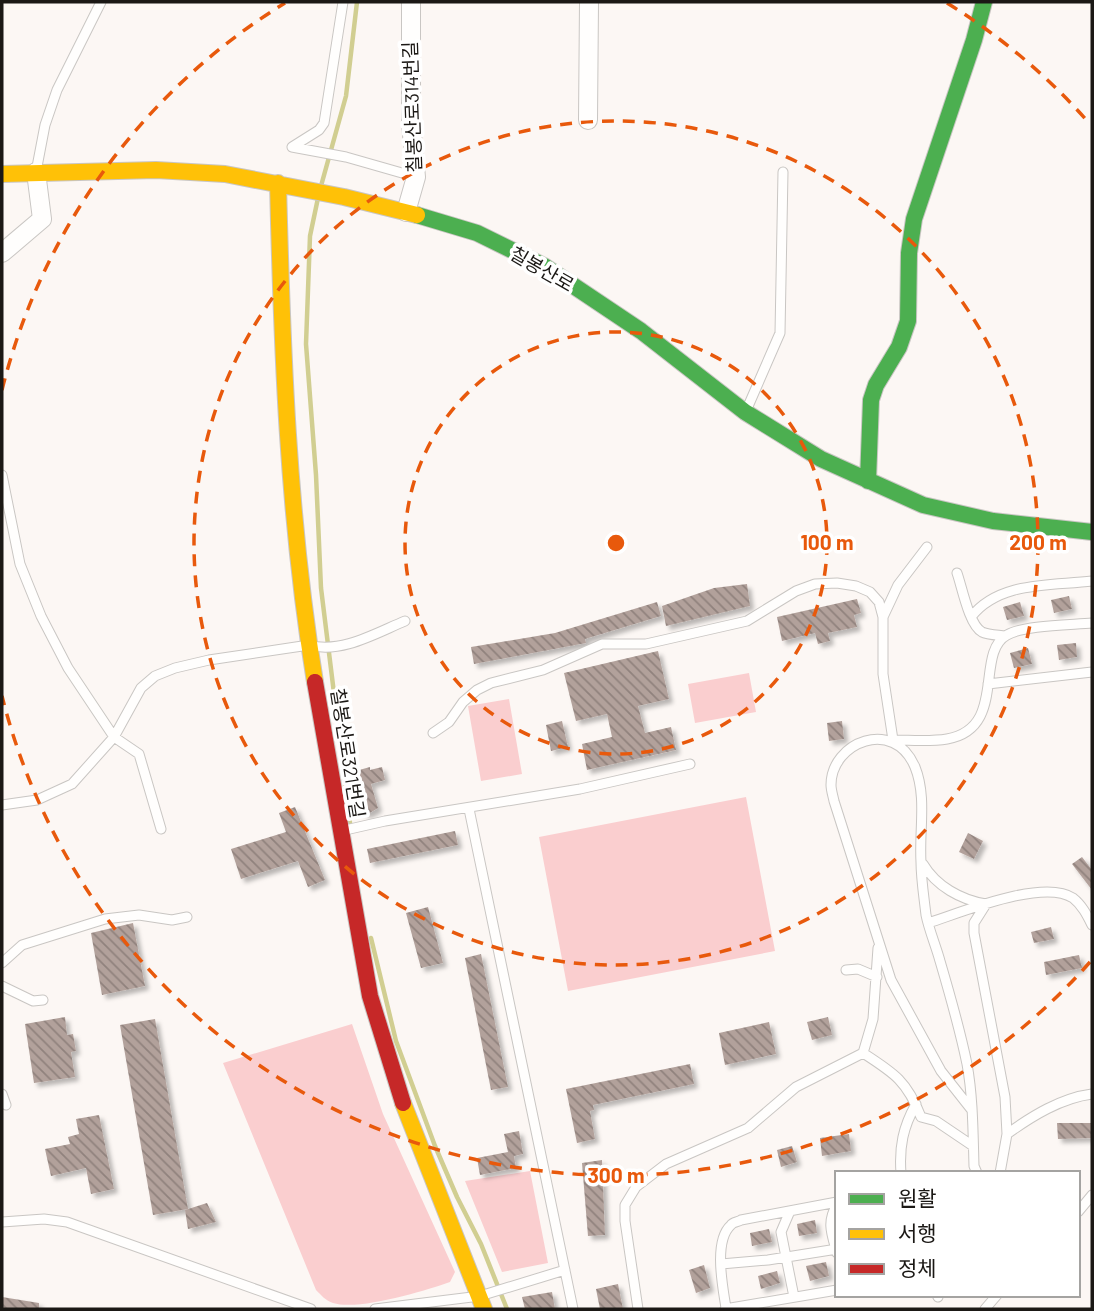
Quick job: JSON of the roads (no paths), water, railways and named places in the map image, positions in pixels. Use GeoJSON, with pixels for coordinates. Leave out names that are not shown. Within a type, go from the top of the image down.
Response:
{"type":"FeatureCollection","features":[{"type":"Feature","properties":{"kind":"street","name":"칠봉산로314번길"},"geometry":{"type":"LineString","coordinates":[[406,212],[416,177],[410,112],[411,2]]}},
{"type":"Feature","properties":{"kind":"street"},"geometry":{"type":"LineString","coordinates":[[588,120],[589,2]]}},
{"type":"Feature","properties":{"kind":"street"},"geometry":{"type":"LineString","coordinates":[[869,481],[871,400],[876,385],[899,346],[908,321],[909,253],[914,219],[974,40],[984,2]]}},
{"type":"Feature","properties":{"kind":"street","name":"칠봉산로"},"geometry":{"type":"LineString","coordinates":[[2,174],[156,170],[225,174],[344,197],[477,233],[544,267],[641,331],[745,412],[821,459],[923,505],[993,522],[1092,532]]}},
{"type":"Feature","properties":{"kind":"street"},"geometry":{"type":"LineString","coordinates":[[2,253],[42,219],[36,173]]}},
{"type":"Feature","properties":{"kind":"street","name":"칠봉산로321번길"},"geometry":{"type":"LineString","coordinates":[[278,183],[282,352],[290,474],[340,832],[370,996],[408,1119],[482,1302]]}},
{"type":"Feature","properties":{"kind":"lane"},"geometry":{"type":"LineString","coordinates":[[36,173],[45,125],[57,90],[100,2]]}},
{"type":"Feature","properties":{"kind":"lane"},"geometry":{"type":"LineString","coordinates":[[343,2],[324,124],[292,147],[346,157],[416,177]]}},
{"type":"Feature","properties":{"kind":"lane"},"geometry":{"type":"LineString","coordinates":[[745,412],[780,333],[783,172]]}},
{"type":"Feature","properties":{"kind":"lane"},"geometry":{"type":"LineString","coordinates":[[2,475],[20,564],[41,617],[68,668],[114,737],[139,754],[161,829]]}},
{"type":"Feature","properties":{"kind":"lane"},"geometry":{"type":"LineString","coordinates":[[883,617],[898,585],[927,547]]}},
{"type":"Feature","properties":{"kind":"lane"},"geometry":{"type":"LineString","coordinates":[[957,573],[971,617],[978,629],[984,633],[1005,636],[1019,631],[1092,623]]}},
{"type":"Feature","properties":{"kind":"lane"},"geometry":{"type":"LineString","coordinates":[[971,617],[978,608],[995,596],[1014,590],[1092,581]]}},
{"type":"Feature","properties":{"kind":"lane"},"geometry":{"type":"LineString","coordinates":[[433,733],[449,722],[463,702],[477,690],[491,683],[543,670],[602,644],[646,644],[747,621],[779,600],[815,584],[837,583],[856,586],[870,592],[879,601],[883,617],[883,674],[893,740],[906,750],[915,768],[922,793],[920,861],[928,923],[946,979],[967,1065],[977,1171]]}},
{"type":"Feature","properties":{"kind":"lane"},"geometry":{"type":"LineString","coordinates":[[2,805],[37,800],[72,784],[114,737],[141,688],[155,676],[209,660],[314,646],[338,647],[405,621]]}},
{"type":"Feature","properties":{"kind":"lane"},"geometry":{"type":"LineString","coordinates":[[971,1109],[941,1071],[891,980],[834,801],[831,784],[837,764],[847,751],[863,742],[880,738],[946,739],[970,727],[980,715],[988,696],[991,660],[1005,636]]}},
{"type":"Feature","properties":{"kind":"lane"},"geometry":{"type":"LineString","coordinates":[[988,684],[1092,671]]}},
{"type":"Feature","properties":{"kind":"lane"},"geometry":{"type":"LineString","coordinates":[[340,832],[363,825],[580,789],[690,764]]}},
{"type":"Feature","properties":{"kind":"lane"},"geometry":{"type":"LineString","coordinates":[[469,809],[572,1309]]}},
{"type":"Feature","properties":{"kind":"lane"},"geometry":{"type":"LineString","coordinates":[[920,861],[927,871],[957,895],[986,904]]}},
{"type":"Feature","properties":{"kind":"lane"},"geometry":{"type":"LineString","coordinates":[[928,923],[1019,895],[1057,894],[1071,897],[1082,907],[1092,925]]}},
{"type":"Feature","properties":{"kind":"lane"},"geometry":{"type":"LineString","coordinates":[[986,904],[974,923],[974,933],[1005,1097],[1007,1133],[1000,1171]]}},
{"type":"Feature","properties":{"kind":"lane"},"geometry":{"type":"LineString","coordinates":[[2,963],[22,945],[105,919],[139,915],[172,920],[187,917]]}},
{"type":"Feature","properties":{"kind":"lane"},"geometry":{"type":"LineString","coordinates":[[638,1309],[625,1221],[625,1205],[636,1187],[666,1164],[748,1128],[796,1087],[863,1053],[873,1019],[878,940]]}},
{"type":"Feature","properties":{"kind":"lane"},"geometry":{"type":"LineString","coordinates":[[846,970],[858,969],[877,976]]}},
{"type":"Feature","properties":{"kind":"lane"},"geometry":{"type":"LineString","coordinates":[[2,986],[33,1000],[43,1000]]}},
{"type":"Feature","properties":{"kind":"lane"},"geometry":{"type":"LineString","coordinates":[[863,1053],[894,1073],[913,1095],[921,1117],[936,1121],[974,1146]]}},
{"type":"Feature","properties":{"kind":"lane"},"geometry":{"type":"LineString","coordinates":[[2,1094],[6,1105]]}},
{"type":"Feature","properties":{"kind":"lane"},"geometry":{"type":"LineString","coordinates":[[1007,1133],[1029,1118],[1061,1103],[1092,1094]]}},
{"type":"Feature","properties":{"kind":"lane"},"geometry":{"type":"LineString","coordinates":[[901,1171],[903,1131],[916,1104]]}},
{"type":"Feature","properties":{"kind":"lane"},"geometry":{"type":"LineString","coordinates":[[1080,1210],[1092,1195]]}},
{"type":"Feature","properties":{"kind":"lane"},"geometry":{"type":"LineString","coordinates":[[835,1204],[741,1220],[731,1225],[724,1238],[721,1264],[725,1309],[835,1290]]}},
{"type":"Feature","properties":{"kind":"lane"},"geometry":{"type":"LineString","coordinates":[[835,1207],[831,1214],[830,1226],[835,1246]]}},
{"type":"Feature","properties":{"kind":"lane"},"geometry":{"type":"LineString","coordinates":[[790,1211],[781,1232],[794,1297]]}},
{"type":"Feature","properties":{"kind":"lane"},"geometry":{"type":"LineString","coordinates":[[2,1222],[44,1219],[67,1222],[312,1309]]}},
{"type":"Feature","properties":{"kind":"lane"},"geometry":{"type":"LineString","coordinates":[[721,1264],[835,1250]]}},
{"type":"Feature","properties":{"kind":"lane"},"geometry":{"type":"LineString","coordinates":[[375,1309],[482,1302],[511,1285],[565,1270]]}},
{"type":"Feature","properties":{"kind":"waterway"},"geometry":{"type":"LineString","coordinates":[[321,186],[346,96],[357,2]]}},
{"type":"Feature","properties":{"kind":"waterway"},"geometry":{"type":"LineString","coordinates":[[318,198],[310,236],[306,344],[321,588],[350,823]]}},
{"type":"Feature","properties":{"kind":"waterway"},"geometry":{"type":"LineString","coordinates":[[371,938],[396,1041],[435,1146],[481,1244],[507,1309]]}}]}
